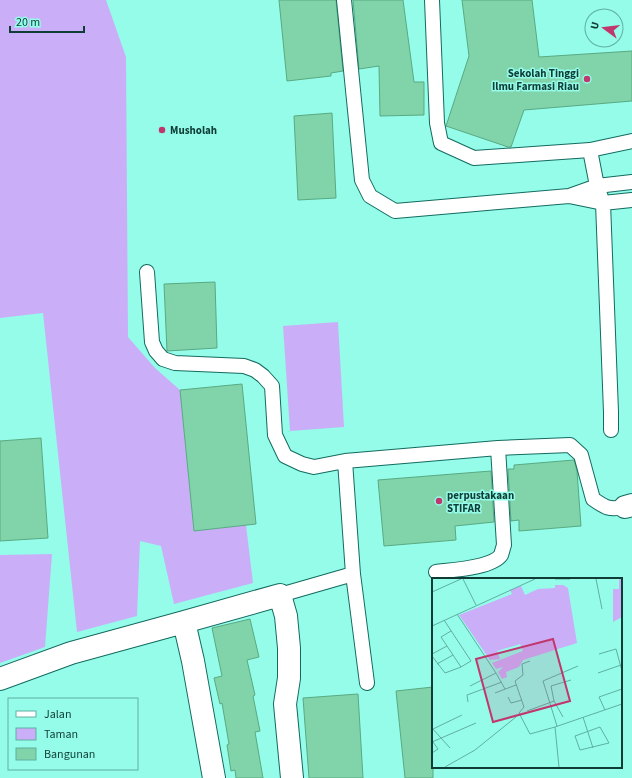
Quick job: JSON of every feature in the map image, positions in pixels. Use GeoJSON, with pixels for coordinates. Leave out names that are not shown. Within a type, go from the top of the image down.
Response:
{"type":"FeatureCollection","features":[{"type":"Feature","properties":{"kind":"street"},"geometry":{"type":"LineString","coordinates":[[0,679],[71,653],[280,595],[286,616],[289,648],[285,704],[292,778]]}},
{"type":"Feature","properties":{"kind":"street"},"geometry":{"type":"LineString","coordinates":[[184,622],[193,661],[214,778]]}},
{"type":"Feature","properties":{"kind":"lane"},"geometry":{"type":"LineString","coordinates":[[344,0],[362,180],[370,196],[395,211],[569,196],[597,186],[632,182]]}},
{"type":"Feature","properties":{"kind":"lane"},"geometry":{"type":"LineString","coordinates":[[432,0],[437,124],[442,143],[474,158],[590,150],[632,141]]}},
{"type":"Feature","properties":{"kind":"lane"},"geometry":{"type":"LineString","coordinates":[[590,150],[597,186],[603,202],[611,430]]}},
{"type":"Feature","properties":{"kind":"lane"},"geometry":{"type":"LineString","coordinates":[[569,196],[603,202],[632,200]]}},
{"type":"Feature","properties":{"kind":"lane"},"geometry":{"type":"LineString","coordinates":[[147,272],[152,342],[156,351],[163,359],[175,363],[244,366],[255,370],[263,376],[272,386],[275,436],[285,456],[302,464],[314,467],[345,461],[498,448],[570,445],[581,455],[593,499],[605,507],[613,509],[628,506]]}},
{"type":"Feature","properties":{"kind":"lane"},"geometry":{"type":"LineString","coordinates":[[436,572],[486,564],[495,560],[501,554],[504,545],[498,448]]}},
{"type":"Feature","properties":{"kind":"lane"},"geometry":{"type":"LineString","coordinates":[[345,461],[353,574],[367,683]]}},
{"type":"Feature","properties":{"kind":"lane"},"geometry":{"type":"LineString","coordinates":[[280,595],[353,574]]}},
{"type":"Feature","properties":{"kind":"green space"},"geometry":{"type":"Polygon","coordinates":[[[0,0],[106,0],[126,57],[128,337],[155,368],[180,390],[194,531],[246,525],[253,583],[174,604],[161,546],[140,541],[137,616],[77,632],[43,313],[0,318],[0,0]]]}},
{"type":"Feature","properties":{"kind":"green space"},"geometry":{"type":"Polygon","coordinates":[[[338,322],[344,427],[290,431],[283,326],[338,322]]]}},
{"type":"Feature","properties":{"kind":"green space"},"geometry":{"type":"Polygon","coordinates":[[[52,554],[45,647],[0,663],[0,555],[52,554]]]}},
{"type":"Feature","properties":{"kind":"building"},"geometry":{"type":"Polygon","coordinates":[[[279,0],[336,0],[343,71],[331,73],[331,76],[287,81],[279,0]]]}},
{"type":"Feature","properties":{"kind":"building"},"geometry":{"type":"Polygon","coordinates":[[[353,0],[403,0],[414,82],[424,82],[424,115],[380,116],[379,66],[359,69],[353,0]]]}},
{"type":"Feature","properties":{"kind":"building"},"geometry":{"type":"Polygon","coordinates":[[[462,0],[532,0],[539,57],[632,51],[632,101],[524,110],[511,147],[446,126],[469,56],[462,0]]]}},
{"type":"Feature","properties":{"kind":"building"},"geometry":{"type":"Polygon","coordinates":[[[332,113],[336,198],[298,200],[294,116],[332,113]]]}},
{"type":"Feature","properties":{"kind":"building"},"geometry":{"type":"Polygon","coordinates":[[[215,282],[217,348],[167,351],[164,284],[215,282]]]}},
{"type":"Feature","properties":{"kind":"building"},"geometry":{"type":"Polygon","coordinates":[[[242,384],[256,524],[194,531],[180,390],[242,384]]]}},
{"type":"Feature","properties":{"kind":"building"},"geometry":{"type":"Polygon","coordinates":[[[41,438],[48,538],[0,541],[0,441],[41,438]]]}},
{"type":"Feature","properties":{"kind":"building"},"geometry":{"type":"Polygon","coordinates":[[[574,460],[577,471],[581,526],[519,531],[519,520],[511,521],[508,469],[514,469],[514,465],[574,460]]]}},
{"type":"Feature","properties":{"kind":"building","name":"perpustakaan STIFAR"},"geometry":{"type":"Polygon","coordinates":[[[491,471],[494,522],[455,526],[456,540],[384,546],[378,480],[491,471]]]}},
{"type":"Feature","properties":{"kind":"building"},"geometry":{"type":"Polygon","coordinates":[[[250,619],[259,657],[247,660],[255,695],[253,696],[260,731],[255,732],[263,778],[236,778],[235,770],[231,771],[227,745],[229,744],[222,703],[220,704],[214,678],[222,676],[212,628],[250,619]]]}},
{"type":"Feature","properties":{"kind":"building"},"geometry":{"type":"Polygon","coordinates":[[[432,687],[433,778],[405,778],[396,691],[432,687]]]}},
{"type":"Feature","properties":{"kind":"building"},"geometry":{"type":"Polygon","coordinates":[[[358,694],[363,778],[309,778],[303,698],[358,694]]]}},
{"type":"Feature","properties":{"kind":"place","name":"Sekolah Tinggi Ilmu Farmasi Riau"},"geometry":{"type":"Point","coordinates":[587,79]}},
{"type":"Feature","properties":{"kind":"place","name":"Musholah"},"geometry":{"type":"Point","coordinates":[162,130]}},
{"type":"Feature","properties":{"kind":"place","name":"perpustakaan STIFAR"},"geometry":{"type":"Point","coordinates":[439,501]}}]}
